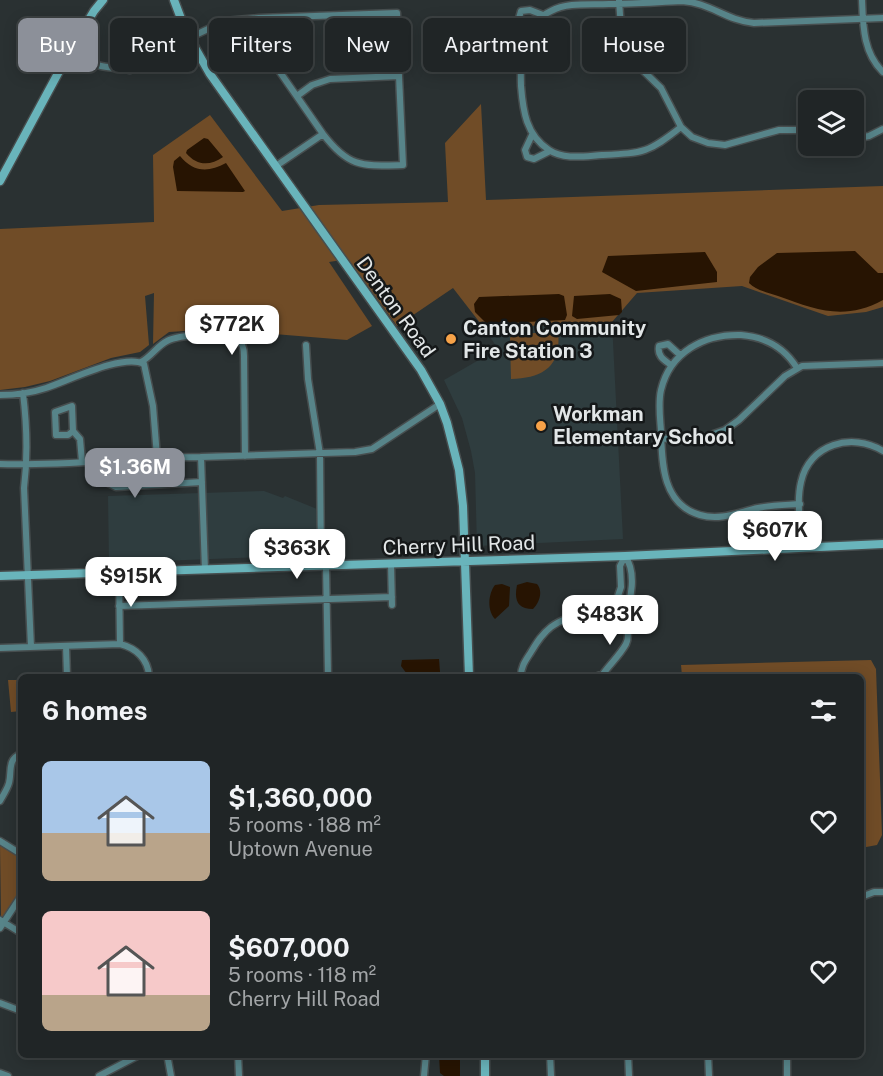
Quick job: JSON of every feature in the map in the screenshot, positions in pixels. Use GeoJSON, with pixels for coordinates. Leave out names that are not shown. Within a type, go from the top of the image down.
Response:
{"type":"FeatureCollection","features":[{"type":"Feature","properties":{"kind":"street"},"geometry":{"type":"LineString","coordinates":[[90,18],[103,0]]}},
{"type":"Feature","properties":{"kind":"street","name":"Denton Road"},"geometry":{"type":"LineString","coordinates":[[174,0],[181,18]]}},
{"type":"Feature","properties":{"kind":"street"},"geometry":{"type":"LineString","coordinates":[[862,0],[869,52],[883,72]]}},
{"type":"Feature","properties":{"kind":"street"},"geometry":{"type":"LineString","coordinates":[[619,2],[622,41],[628,56],[661,88],[681,127],[697,139],[721,145],[733,144],[760,134],[779,130],[798,130]]}},
{"type":"Feature","properties":{"kind":"street"},"geometry":{"type":"LineString","coordinates":[[540,18],[567,6],[619,2],[695,2],[739,22],[883,18]]}},
{"type":"Feature","properties":{"kind":"street"},"geometry":{"type":"LineString","coordinates":[[519,18],[521,11],[530,10],[543,15]]}},
{"type":"Feature","properties":{"kind":"street"},"geometry":{"type":"LineString","coordinates":[[259,18],[398,14],[403,165],[357,163],[338,153],[280,72]]}},
{"type":"Feature","properties":{"kind":"street","name":"Denton Road"},"geometry":{"type":"LineString","coordinates":[[197,52],[215,82],[421,370],[440,404],[451,435],[459,470],[463,506],[469,674]]}},
{"type":"Feature","properties":{"kind":"street"},"geometry":{"type":"LineString","coordinates":[[0,181],[59,72]]}},
{"type":"Feature","properties":{"kind":"street"},"geometry":{"type":"LineString","coordinates":[[521,72],[523,113],[532,135],[550,151],[573,156],[640,153],[662,143],[681,127]]}},
{"type":"Feature","properties":{"kind":"street"},"geometry":{"type":"LineString","coordinates":[[297,96],[321,81],[399,76]]}},
{"type":"Feature","properties":{"kind":"street"},"geometry":{"type":"LineString","coordinates":[[864,138],[874,135],[883,129]]}},
{"type":"Feature","properties":{"kind":"street"},"geometry":{"type":"LineString","coordinates":[[276,166],[323,134]]}},
{"type":"Feature","properties":{"kind":"street"},"geometry":{"type":"LineString","coordinates":[[532,135],[525,150],[527,157],[534,159],[550,151]]}},
{"type":"Feature","properties":{"kind":"street"},"geometry":{"type":"LineString","coordinates":[[141,363],[159,346],[172,339],[231,335],[240,340],[244,356],[245,456]]}},
{"type":"Feature","properties":{"kind":"street"},"geometry":{"type":"LineString","coordinates":[[797,368],[789,355],[777,345],[749,336],[723,336],[706,339],[680,355],[671,365],[661,391],[661,440],[663,472],[667,485],[675,499],[692,512],[718,518],[760,508],[800,504]]}},
{"type":"Feature","properties":{"kind":"street"},"geometry":{"type":"LineString","coordinates":[[671,365],[660,356],[659,346],[668,344],[680,355]]}},
{"type":"Feature","properties":{"kind":"street"},"geometry":{"type":"LineString","coordinates":[[306,345],[308,379],[320,454],[328,674]]}},
{"type":"Feature","properties":{"kind":"street"},"geometry":{"type":"LineString","coordinates":[[0,395],[45,389],[117,364],[137,361],[144,364],[153,406],[157,457]]}},
{"type":"Feature","properties":{"kind":"street"},"geometry":{"type":"LineString","coordinates":[[661,440],[705,437],[725,430],[740,420],[785,376],[797,368],[883,363]]}},
{"type":"Feature","properties":{"kind":"street"},"geometry":{"type":"LineString","coordinates":[[24,393],[27,429],[24,492],[31,647]]}},
{"type":"Feature","properties":{"kind":"street"},"geometry":{"type":"LineString","coordinates":[[0,464],[27,465],[157,457],[355,453],[372,449],[440,404]]}},
{"type":"Feature","properties":{"kind":"street"},"geometry":{"type":"LineString","coordinates":[[73,431],[68,435],[56,435],[55,412],[72,406],[73,431],[80,439],[82,462]]}},
{"type":"Feature","properties":{"kind":"street"},"geometry":{"type":"LineString","coordinates":[[802,548],[801,481],[805,470],[815,456],[835,444],[852,441],[867,443],[883,451]]}},
{"type":"Feature","properties":{"kind":"street"},"geometry":{"type":"LineString","coordinates":[[201,457],[205,570]]}},
{"type":"Feature","properties":{"kind":"street"},"geometry":{"type":"LineString","coordinates":[[107,461],[108,483],[116,487],[202,482]]}},
{"type":"Feature","properties":{"kind":"street","name":"Cherry Hill Road"},"geometry":{"type":"LineString","coordinates":[[0,576],[464,562],[883,544]]}},
{"type":"Feature","properties":{"kind":"street"},"geometry":{"type":"LineString","coordinates":[[614,611],[621,587],[620,566],[625,556],[630,563],[631,584],[630,599],[622,616]]}},
{"type":"Feature","properties":{"kind":"street"},"geometry":{"type":"LineString","coordinates":[[391,564],[392,605]]}},
{"type":"Feature","properties":{"kind":"street"},"geometry":{"type":"LineString","coordinates":[[118,573],[120,644]]}},
{"type":"Feature","properties":{"kind":"street"},"geometry":{"type":"LineString","coordinates":[[119,606],[392,597]]}},
{"type":"Feature","properties":{"kind":"street"},"geometry":{"type":"LineString","coordinates":[[521,674],[521,669],[540,637],[552,626],[567,618],[605,610],[614,611],[622,616],[627,625],[628,634],[626,644],[603,674]]}},
{"type":"Feature","properties":{"kind":"street"},"geometry":{"type":"LineString","coordinates":[[0,648],[120,644],[128,646],[140,655],[146,664],[148,674]]}},
{"type":"Feature","properties":{"kind":"street"},"geometry":{"type":"LineString","coordinates":[[66,646],[67,674]]}},
{"type":"Feature","properties":{"kind":"street"},"geometry":{"type":"LineString","coordinates":[[0,801],[8,786],[12,760],[18,755]]}},
{"type":"Feature","properties":{"kind":"street"},"geometry":{"type":"LineString","coordinates":[[0,841],[18,852]]}},
{"type":"Feature","properties":{"kind":"street"},"geometry":{"type":"LineString","coordinates":[[864,896],[883,892]]}},
{"type":"Feature","properties":{"kind":"street"},"geometry":{"type":"LineString","coordinates":[[18,900],[1,923],[18,932]]}},
{"type":"Feature","properties":{"kind":"street"},"geometry":{"type":"LineString","coordinates":[[0,1003],[18,1010]]}},
{"type":"Feature","properties":{"kind":"street"},"geometry":{"type":"LineString","coordinates":[[99,1076],[133,1058]]}},
{"type":"Feature","properties":{"kind":"street"},"geometry":{"type":"LineString","coordinates":[[168,1058],[171,1076]]}},
{"type":"Feature","properties":{"kind":"street"},"geometry":{"type":"LineString","coordinates":[[238,1058],[239,1076]]}},
{"type":"Feature","properties":{"kind":"street"},"geometry":{"type":"LineString","coordinates":[[424,1076],[426,1058]]}},
{"type":"Feature","properties":{"kind":"street"},"geometry":{"type":"LineString","coordinates":[[485,1058],[485,1076]]}},
{"type":"Feature","properties":{"kind":"street"},"geometry":{"type":"LineString","coordinates":[[550,1058],[551,1076]]}},
{"type":"Feature","properties":{"kind":"street"},"geometry":{"type":"LineString","coordinates":[[628,1058],[629,1076]]}},
{"type":"Feature","properties":{"kind":"street"},"geometry":{"type":"LineString","coordinates":[[708,1058],[709,1076]]}},
{"type":"Feature","properties":{"kind":"street"},"geometry":{"type":"LineString","coordinates":[[787,1058],[787,1076]]}},
{"type":"Feature","properties":{"kind":"street"},"geometry":{"type":"LineString","coordinates":[[0,1073],[8,1076]]}},
{"type":"Feature","properties":{"kind":"shaded area"},"geometry":{"type":"Polygon","coordinates":[[[481,104],[486,200],[883,186],[883,307],[866,312],[828,316],[742,286],[637,293],[612,322],[484,328],[453,288],[397,326],[348,259],[329,262],[372,326],[347,340],[262,333],[232,328],[169,332],[153,344],[154,293],[145,296],[149,345],[140,352],[111,358],[50,381],[0,390],[0,229],[154,222],[153,155],[210,115],[282,211],[319,205],[448,202],[445,143],[481,104]]]}},
{"type":"Feature","properties":{"kind":"shaded area"},"geometry":{"type":"Polygon","coordinates":[[[204,138],[208,139],[223,157],[204,163],[186,153],[204,138]]]}},
{"type":"Feature","properties":{"kind":"shaded area"},"geometry":{"type":"Polygon","coordinates":[[[180,156],[190,165],[201,169],[213,168],[226,163],[245,191],[177,191],[173,167],[174,161],[180,156]]]}},
{"type":"Feature","properties":{"kind":"shaded area"},"geometry":{"type":"Polygon","coordinates":[[[855,251],[878,273],[883,273],[883,300],[856,310],[843,312],[818,309],[762,291],[749,283],[750,277],[758,267],[777,253],[855,251]]]}},
{"type":"Feature","properties":{"kind":"shaded area"},"geometry":{"type":"Polygon","coordinates":[[[705,252],[717,272],[717,282],[636,291],[602,272],[608,256],[705,252]]]}},
{"type":"Feature","properties":{"kind":"shaded area"},"geometry":{"type":"Polygon","coordinates":[[[559,294],[564,296],[567,315],[565,320],[487,324],[475,312],[474,304],[479,297],[559,294]]]}},
{"type":"Feature","properties":{"kind":"shaded area"},"geometry":{"type":"Polygon","coordinates":[[[610,294],[621,299],[622,312],[619,315],[577,319],[572,316],[574,296],[610,294]]]}},
{"type":"Feature","properties":{"kind":"shaded area","name":"Workman Elementary School"},"geometry":{"type":"Polygon","coordinates":[[[612,322],[623,539],[477,546],[475,473],[471,451],[462,418],[444,380],[498,349],[484,328],[612,322]]]}},
{"type":"Feature","properties":{"kind":"shaded area"},"geometry":{"type":"Polygon","coordinates":[[[558,332],[557,354],[548,368],[532,376],[511,379],[510,338],[513,334],[558,332]]]}},
{"type":"Feature","properties":{"kind":"shaded area"},"geometry":{"type":"Polygon","coordinates":[[[264,491],[283,498],[285,496],[317,509],[318,555],[109,563],[108,496],[264,491]]]}},
{"type":"Feature","properties":{"kind":"shaded area"},"geometry":{"type":"Polygon","coordinates":[[[527,582],[537,584],[540,590],[539,600],[533,609],[520,605],[516,595],[517,585],[527,582]]]}},
{"type":"Feature","properties":{"kind":"shaded area"},"geometry":{"type":"Polygon","coordinates":[[[502,584],[510,587],[509,606],[495,619],[491,612],[490,598],[495,585],[502,584]]]}},
{"type":"Feature","properties":{"kind":"shaded area"},"geometry":{"type":"Polygon","coordinates":[[[439,659],[440,672],[407,674],[401,666],[402,660],[439,659]]]}},
{"type":"Feature","properties":{"kind":"shaded area"},"geometry":{"type":"Polygon","coordinates":[[[871,660],[876,669],[882,835],[877,845],[864,847],[864,674],[682,674],[681,665],[871,660]]]}},
{"type":"Feature","properties":{"kind":"shaded area"},"geometry":{"type":"Polygon","coordinates":[[[8,680],[18,680],[18,711],[11,712],[8,680]]]}},
{"type":"Feature","properties":{"kind":"shaded area"},"geometry":{"type":"Polygon","coordinates":[[[0,844],[18,855],[18,896],[5,916],[1,918],[0,844]]]}},
{"type":"Feature","properties":{"kind":"shaded area"},"geometry":{"type":"Polygon","coordinates":[[[439,1058],[460,1058],[460,1076],[444,1076],[440,1073],[439,1058]]]}},
{"type":"Feature","properties":{"kind":"place","name":"Canton Community Fire Station 3"},"geometry":{"type":"Point","coordinates":[451,339]}},
{"type":"Feature","properties":{"kind":"place","name":"Workman Elementary School"},"geometry":{"type":"Point","coordinates":[541,426]}}]}
